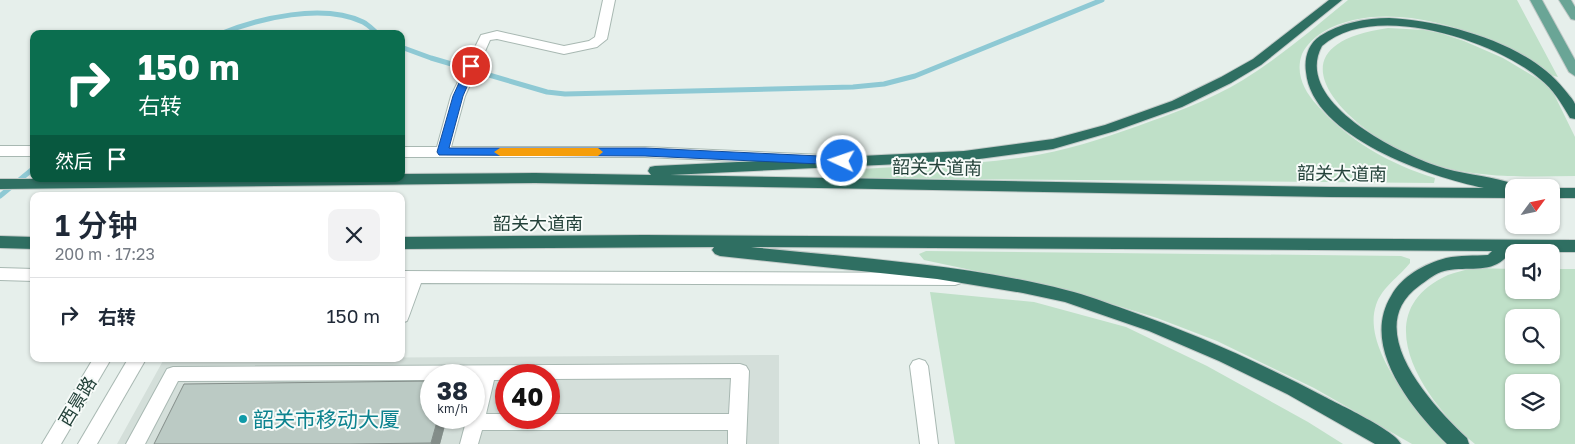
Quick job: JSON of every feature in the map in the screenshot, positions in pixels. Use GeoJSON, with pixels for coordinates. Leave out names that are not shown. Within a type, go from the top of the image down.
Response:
{"type":"FeatureCollection","features":[{"type":"Feature","properties":{"kind":"highway"},"geometry":{"type":"LineString","coordinates":[[535,178],[995,153],[1053,144],[1110,128],[1177,104],[1226,80],[1257,62],[1336,0]]}},
{"type":"Feature","properties":{"kind":"highway"},"geometry":{"type":"LineString","coordinates":[[1505,186],[1439,172],[1386,150],[1352,127],[1320,96],[1314,83],[1310,68],[1316,47],[1324,39],[1344,28],[1374,23],[1421,25],[1481,42],[1530,66],[1558,89],[1575,115]]}},
{"type":"Feature","properties":{"kind":"highway","name":"韶关大道南"},"geometry":{"type":"LineString","coordinates":[[405,180],[535,178],[1330,192],[1505,193]]}},
{"type":"Feature","properties":{"kind":"highway","name":"韶关大道南"},"geometry":{"type":"LineString","coordinates":[[0,184],[209,182]]}},
{"type":"Feature","properties":{"kind":"highway"},"geometry":{"type":"LineString","coordinates":[[1560,193],[1575,193]]}},
{"type":"Feature","properties":{"kind":"highway"},"geometry":{"type":"LineString","coordinates":[[644,241],[982,279],[1068,297],[1158,326],[1262,371],[1392,444]]}},
{"type":"Feature","properties":{"kind":"highway","name":"韶关大道南"},"geometry":{"type":"LineString","coordinates":[[405,243],[644,241],[1505,245]]}},
{"type":"Feature","properties":{"kind":"highway"},"geometry":{"type":"LineString","coordinates":[[0,242],[30,243]]}},
{"type":"Feature","properties":{"kind":"highway","name":"韶关大道南"},"geometry":{"type":"LineString","coordinates":[[1560,246],[1575,246]]}},
{"type":"Feature","properties":{"kind":"highway"},"geometry":{"type":"LineString","coordinates":[[1460,444],[1430,414],[1414,393],[1395,359],[1390,347],[1388,333],[1390,314],[1396,301],[1411,283],[1427,272],[1448,263],[1491,260],[1505,248]]}},
{"type":"Feature","properties":{"kind":"main road"},"geometry":{"type":"LineString","coordinates":[[1536,0],[1575,72]]}},
{"type":"Feature","properties":{"kind":"main road"},"geometry":{"type":"LineString","coordinates":[[1565,0],[1575,16]]}},
{"type":"Feature","properties":{"kind":"street"},"geometry":{"type":"LineString","coordinates":[[443,152],[458,96],[485,38],[494,35],[564,50],[593,44],[601,39],[609,0]]}},
{"type":"Feature","properties":{"kind":"street"},"geometry":{"type":"LineString","coordinates":[[0,151],[30,151]]}},
{"type":"Feature","properties":{"kind":"street"},"geometry":{"type":"LineString","coordinates":[[405,152],[645,152],[842,161]]}},
{"type":"Feature","properties":{"kind":"street"},"geometry":{"type":"LineString","coordinates":[[0,274],[30,275]]}},
{"type":"Feature","properties":{"kind":"street"},"geometry":{"type":"LineString","coordinates":[[405,294],[408,277],[982,279]]}},
{"type":"Feature","properties":{"kind":"street","name":"西景路"},"geometry":{"type":"LineString","coordinates":[[51,444],[100,362]]}},
{"type":"Feature","properties":{"kind":"street","name":"西景路"},"geometry":{"type":"LineString","coordinates":[[87,444],[135,362]]}},
{"type":"Feature","properties":{"kind":"street"},"geometry":{"type":"LineString","coordinates":[[135,444],[173,374],[384,366],[487,373],[740,371],[737,444]]}},
{"type":"Feature","properties":{"kind":"street"},"geometry":{"type":"LineString","coordinates":[[919,366],[929,444]]}},
{"type":"Feature","properties":{"kind":"street"},"geometry":{"type":"LineString","coordinates":[[485,381],[487,373]]}},
{"type":"Feature","properties":{"kind":"street"},"geometry":{"type":"LineString","coordinates":[[485,422],[738,422]]}},
{"type":"Feature","properties":{"kind":"street"},"geometry":{"type":"LineString","coordinates":[[469,444],[472,429]]}},
{"type":"Feature","properties":{"kind":"shaded area"},"geometry":{"type":"Polygon","coordinates":[[[779,355],[779,444],[117,444],[162,362],[405,362],[405,357],[779,355]]]}},
{"type":"Feature","properties":{"kind":"green space"},"geometry":{"type":"Polygon","coordinates":[[[1348,0],[1517,0],[1558,77],[1495,43],[1463,30],[1422,20],[1402,17],[1360,19],[1341,24],[1323,32],[1314,39],[1306,47],[1300,61],[1300,75],[1312,100],[1329,118],[1356,140],[1402,166],[1435,178],[1434,183],[837,178],[833,175],[835,172],[844,170],[958,164],[1025,157],[1069,148],[1124,131],[1192,106],[1243,80],[1284,52],[1348,0]]]}},
{"type":"Feature","properties":{"kind":"green space"},"geometry":{"type":"Polygon","coordinates":[[[1388,28],[1424,30],[1464,41],[1503,58],[1540,80],[1552,90],[1575,137],[1575,176],[1533,177],[1492,175],[1451,169],[1411,156],[1386,143],[1362,126],[1342,108],[1328,88],[1323,69],[1329,52],[1350,37],[1388,28]]]}},
{"type":"Feature","properties":{"kind":"green space"},"geometry":{"type":"Polygon","coordinates":[[[926,251],[1401,256],[1410,259],[1410,263],[1386,287],[1376,305],[1374,322],[1377,341],[1385,361],[1409,399],[1448,444],[1412,444],[1314,388],[1217,341],[1157,318],[1070,291],[924,260],[919,254],[926,251]]]}},
{"type":"Feature","properties":{"kind":"green space"},"geometry":{"type":"Polygon","coordinates":[[[1473,268],[1505,269],[1505,299],[1560,299],[1560,269],[1575,269],[1575,444],[1475,444],[1438,406],[1423,383],[1411,359],[1406,335],[1409,312],[1422,292],[1448,275],[1473,268]]]}},
{"type":"Feature","properties":{"kind":"green space"},"geometry":{"type":"Polygon","coordinates":[[[930,292],[1034,302],[1126,327],[1207,366],[1308,422],[1343,444],[955,444],[930,292]]]}},
{"type":"Feature","properties":{"kind":"building"},"geometry":{"type":"Polygon","coordinates":[[[420,381],[420,429],[435,429],[431,443],[154,444],[184,384],[420,381]]]}},
{"type":"Feature","properties":{"kind":"waterway"},"geometry":{"type":"LineString","coordinates":[[405,48],[547,92],[565,94],[853,87],[884,84],[915,76],[1102,0]]}},
{"type":"Feature","properties":{"kind":"waterway"},"geometry":{"type":"LineString","coordinates":[[231,30],[272,18],[310,13],[347,16],[365,23],[373,30]]}},
{"type":"Feature","properties":{"kind":"waterway"},"geometry":{"type":"LineString","coordinates":[[0,196],[30,171]]}},
{"type":"Feature","properties":{"kind":"slow traffic"},"geometry":{"type":"LineString","coordinates":[[500,152],[598,152]]}},
{"type":"Feature","properties":{"kind":"place","name":"韶关市移动大厦"},"geometry":{"type":"Point","coordinates":[243,419]}},
{"type":"Feature","properties":{"kind":"route"},"geometry":{"type":"LineString","coordinates":[[471,66],[458,96],[443,152],[645,152],[842,161]]}}]}
